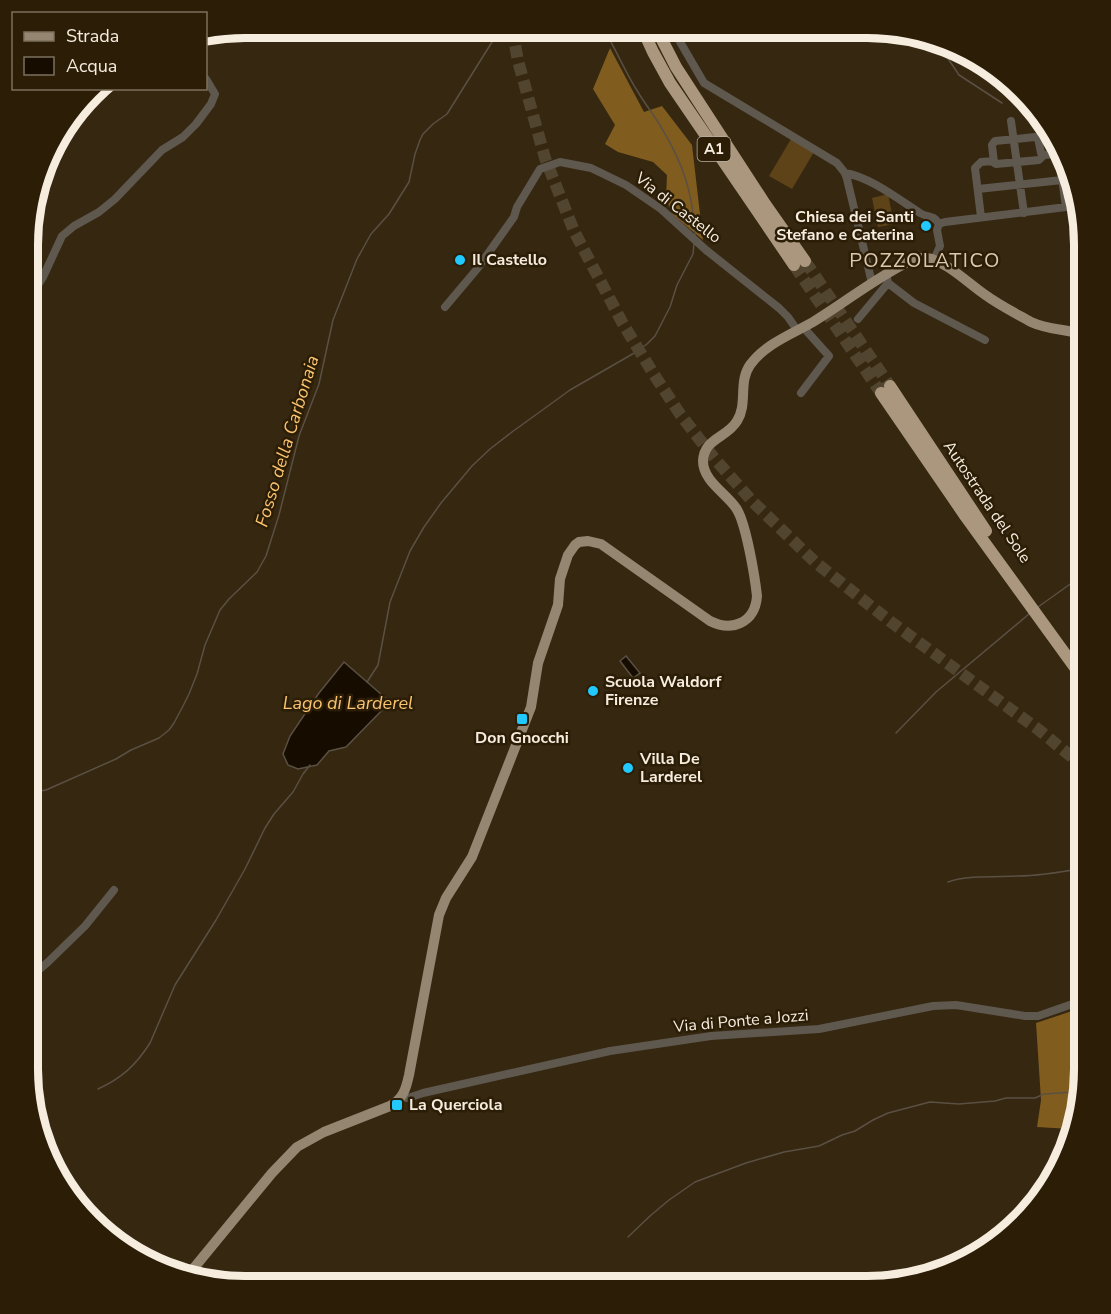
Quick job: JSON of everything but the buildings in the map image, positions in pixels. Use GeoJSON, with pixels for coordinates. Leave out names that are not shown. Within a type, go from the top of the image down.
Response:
{"type":"FeatureCollection","features":[{"type":"Feature","properties":{"kind":"highway","name":"A1"},"geometry":{"type":"LineString","coordinates":[[647,38],[670,83],[800,263],[765,204],[676,67],[661,38]]}},
{"type":"Feature","properties":{"kind":"highway","name":"Autostrada del Sole"},"geometry":{"type":"LineString","coordinates":[[885,390],[972,525],[1073,665]]}},
{"type":"Feature","properties":{"kind":"main road"},"geometry":{"type":"LineString","coordinates":[[193,1269],[272,1173],[297,1148],[324,1132],[390,1106],[402,1097],[409,1075],[439,915],[446,898],[472,857],[531,706],[538,663],[558,605],[560,579],[572,549],[579,542],[588,541],[607,547],[710,621],[730,626],[740,623],[748,618],[754,608],[756,596],[741,519],[735,506],[707,476],[704,456],[712,441],[729,431],[738,419],[744,378],[752,363],[766,350],[872,283],[886,279],[915,259],[921,258],[934,260],[949,268],[988,297],[1033,322],[1074,332]]}},
{"type":"Feature","properties":{"kind":"street"},"geometry":{"type":"LineString","coordinates":[[678,38],[704,82],[837,163],[845,173],[872,283]]}},
{"type":"Feature","properties":{"kind":"street"},"geometry":{"type":"LineString","coordinates":[[38,286],[62,236],[115,199],[162,150],[183,137],[196,124],[211,104],[215,94],[207,81]]}},
{"type":"Feature","properties":{"kind":"street"},"geometry":{"type":"LineString","coordinates":[[1011,121],[1023,213]]}},
{"type":"Feature","properties":{"kind":"street"},"geometry":{"type":"LineString","coordinates":[[994,161],[993,143],[995,141],[1038,138],[1041,153],[1052,154]]}},
{"type":"Feature","properties":{"kind":"street"},"geometry":{"type":"LineString","coordinates":[[981,217],[975,168],[977,165],[981,162],[994,161],[996,164],[1039,160],[1044,154]]}},
{"type":"Feature","properties":{"kind":"street","name":"Via di Castello"},"geometry":{"type":"LineString","coordinates":[[445,307],[477,269],[514,218],[517,207],[540,169],[560,162],[591,168],[626,184],[661,209],[706,250],[779,308],[829,356],[801,393]]}},
{"type":"Feature","properties":{"kind":"street"},"geometry":{"type":"LineString","coordinates":[[845,173],[858,176],[922,215],[933,216],[939,224]]}},
{"type":"Feature","properties":{"kind":"street"},"geometry":{"type":"LineString","coordinates":[[1062,177],[1068,198]]}},
{"type":"Feature","properties":{"kind":"street"},"geometry":{"type":"LineString","coordinates":[[978,189],[1062,180]]}},
{"type":"Feature","properties":{"kind":"street"},"geometry":{"type":"LineString","coordinates":[[939,224],[1069,206]]}},
{"type":"Feature","properties":{"kind":"street"},"geometry":{"type":"LineString","coordinates":[[934,260],[940,246],[937,230],[939,224]]}},
{"type":"Feature","properties":{"kind":"street"},"geometry":{"type":"LineString","coordinates":[[858,320],[886,279],[914,303],[985,340]]}},
{"type":"Feature","properties":{"kind":"street"},"geometry":{"type":"LineString","coordinates":[[38,971],[85,926],[114,890]]}},
{"type":"Feature","properties":{"kind":"street","name":"Via di Ponte a Jozzi"},"geometry":{"type":"LineString","coordinates":[[402,1097],[408,1098],[610,1051],[711,1036],[819,1029],[933,1006],[956,1005],[1038,1016],[1073,1004]]}},
{"type":"Feature","properties":{"kind":"shaded area"},"geometry":{"type":"Polygon","coordinates":[[[610,48],[644,112],[662,106],[692,145],[703,240],[672,214],[666,198],[667,175],[653,162],[618,152],[605,144],[615,125],[593,89],[610,48]]]}},
{"type":"Feature","properties":{"kind":"shaded area"},"geometry":{"type":"Polygon","coordinates":[[[791,139],[814,152],[792,189],[769,176],[791,139]]]}},
{"type":"Feature","properties":{"kind":"shaded area"},"geometry":{"type":"Polygon","coordinates":[[[888,194],[894,224],[878,227],[872,198],[888,194]]]}},
{"type":"Feature","properties":{"kind":"shaded area"},"geometry":{"type":"Polygon","coordinates":[[[1073,1011],[1073,1083],[1065,1129],[1037,1127],[1041,1100],[1036,1023],[1073,1011]]]}},
{"type":"Feature","properties":{"kind":"water"},"geometry":{"type":"Polygon","coordinates":[[[626,656],[640,673],[633,678],[620,661],[626,656]]]}},
{"type":"Feature","properties":{"kind":"water","name":"Lago di Larderel"},"geometry":{"type":"Polygon","coordinates":[[[344,662],[390,702],[346,747],[329,751],[317,765],[298,769],[288,765],[283,754],[290,736],[319,693],[344,662]]]}},
{"type":"Feature","properties":{"kind":"waterway","name":"Fosso della Carbonaia"},"geometry":{"type":"LineString","coordinates":[[38,791],[46,790],[159,738],[174,723],[189,694],[205,645],[220,610],[257,572],[266,556],[299,436],[319,384],[333,320],[357,259],[371,234],[389,214],[409,182],[415,154],[423,134],[447,114],[497,38]]}},
{"type":"Feature","properties":{"kind":"waterway"},"geometry":{"type":"LineString","coordinates":[[608,38],[633,84],[669,140],[681,166],[692,205],[695,235]]}},
{"type":"Feature","properties":{"kind":"waterway"},"geometry":{"type":"LineString","coordinates":[[944,52],[959,75],[1002,103]]}},
{"type":"Feature","properties":{"kind":"waterway"},"geometry":{"type":"LineString","coordinates":[[367,682],[378,665],[390,602],[410,551],[441,503],[472,466],[490,449],[570,390],[636,352],[655,336],[693,254],[694,243]]}},
{"type":"Feature","properties":{"kind":"waterway"},"geometry":{"type":"LineString","coordinates":[[1038,607],[1074,582]]}},
{"type":"Feature","properties":{"kind":"waterway","name":"Autostrada del Sole"},"geometry":{"type":"LineString","coordinates":[[896,733],[936,692],[1029,614]]}},
{"type":"Feature","properties":{"kind":"waterway"},"geometry":{"type":"LineString","coordinates":[[98,1089],[128,1070],[150,1043],[175,985],[216,920],[265,828],[293,792],[310,765]]}},
{"type":"Feature","properties":{"kind":"waterway"},"geometry":{"type":"LineString","coordinates":[[948,882],[973,877],[1043,875],[1073,870]]}},
{"type":"Feature","properties":{"kind":"waterway"},"geometry":{"type":"LineString","coordinates":[[628,1237],[669,1200],[695,1182],[746,1163],[784,1152],[819,1146],[855,1131],[888,1113],[930,1102],[959,1104],[1006,1098],[1035,1098],[1044,1094],[1072,1092]]}},
{"type":"Feature","properties":{"kind":"tunnel"},"geometry":{"type":"LineString","coordinates":[[514,38],[545,158],[574,231],[623,324],[653,373],[680,414],[714,458],[753,502],[815,562],[891,622],[1039,730],[1073,758]]}},
{"type":"Feature","properties":{"kind":"tunnel"},"geometry":{"type":"LineString","coordinates":[[805,261],[890,386]]}},
{"type":"Feature","properties":{"kind":"tunnel"},"geometry":{"type":"LineString","coordinates":[[794,265],[881,393]]}},
{"type":"Feature","properties":{"kind":"place","name":"Chiesa dei Santi Stefano e Caterina"},"geometry":{"type":"Point","coordinates":[926,226]}},
{"type":"Feature","properties":{"kind":"place","name":"Il Castello"},"geometry":{"type":"Point","coordinates":[460,260]}},
{"type":"Feature","properties":{"kind":"place","name":"Scuola Waldorf Firenze"},"geometry":{"type":"Point","coordinates":[593,691]}},
{"type":"Feature","properties":{"kind":"place","name":"Don Gnocchi"},"geometry":{"type":"Point","coordinates":[522,719]}},
{"type":"Feature","properties":{"kind":"place","name":"Villa De Larderel"},"geometry":{"type":"Point","coordinates":[628,768]}},
{"type":"Feature","properties":{"kind":"place","name":"La Querciola"},"geometry":{"type":"Point","coordinates":[397,1105]}},
{"type":"Feature","properties":{"kind":"district","name":"POZZOLATICO"},"geometry":{"type":"Point","coordinates":[925,260]}}]}
